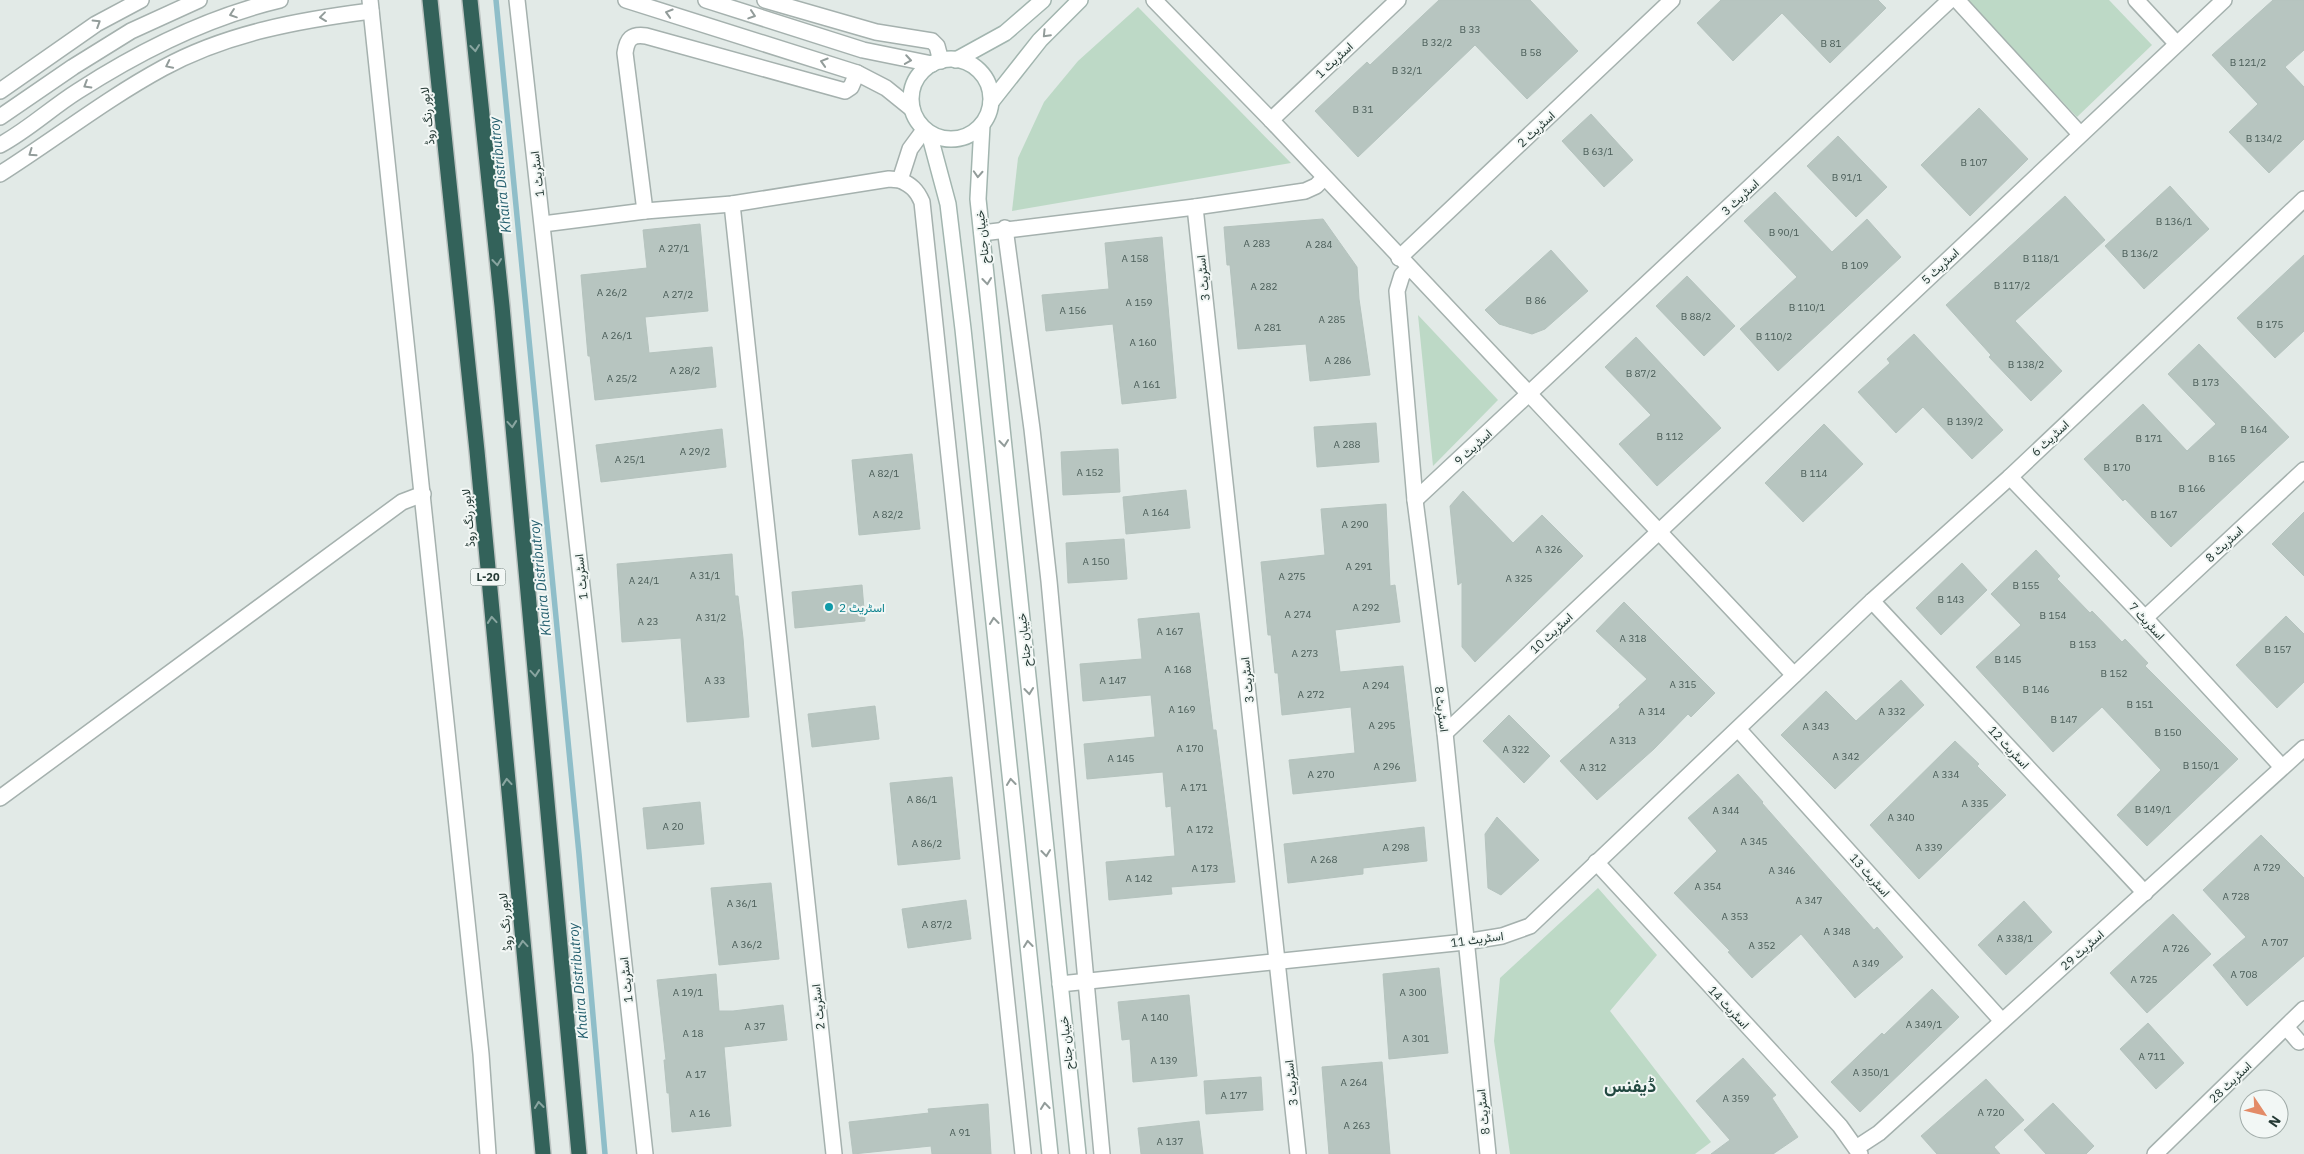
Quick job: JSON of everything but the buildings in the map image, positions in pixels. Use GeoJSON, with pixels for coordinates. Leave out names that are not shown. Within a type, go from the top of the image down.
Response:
{"type":"FeatureCollection","features":[{"type":"Feature","properties":{"kind":"highway","name":"لاہور رنگ روڈ"},"geometry":{"type":"LineString","coordinates":[[430,0],[478,461],[543,1154]]}},
{"type":"Feature","properties":{"kind":"highway"},"geometry":{"type":"LineString","coordinates":[[470,0],[502,316],[579,1154]]}},
{"type":"Feature","properties":{"kind":"street"},"geometry":{"type":"LineString","coordinates":[[0,91],[96,24],[141,0]]}},
{"type":"Feature","properties":{"kind":"street"},"geometry":{"type":"LineString","coordinates":[[0,117],[73,67],[131,31],[199,0]]}},
{"type":"Feature","properties":{"kind":"street"},"geometry":{"type":"LineString","coordinates":[[0,145],[76,92],[134,58],[220,18],[280,0]]}},
{"type":"Feature","properties":{"kind":"street","name":"اسٹریٹ 1"},"geometry":{"type":"LineString","coordinates":[[517,0],[645,1154]]}},
{"type":"Feature","properties":{"kind":"street"},"geometry":{"type":"LineString","coordinates":[[626,0],[857,72],[886,88],[912,109]]}},
{"type":"Feature","properties":{"kind":"street"},"geometry":{"type":"LineString","coordinates":[[706,0],[863,50],[943,61],[966,62],[982,74],[989,87],[991,102],[988,114],[982,125],[966,137],[957,139],[938,137],[926,131]]}},
{"type":"Feature","properties":{"kind":"street"},"geometry":{"type":"LineString","coordinates":[[765,0],[876,32],[932,42],[943,61]]}},
{"type":"Feature","properties":{"kind":"street"},"geometry":{"type":"LineString","coordinates":[[1043,0],[1005,33],[943,61],[920,74],[912,88],[912,109],[915,117],[926,131],[948,204],[961,310],[1050,1154]]}},
{"type":"Feature","properties":{"kind":"street"},"geometry":{"type":"LineString","coordinates":[[991,102],[1040,40],[1080,0]]}},
{"type":"Feature","properties":{"kind":"street"},"geometry":{"type":"LineString","coordinates":[[1154,0],[1271,120],[1404,263],[1530,394],[1657,532],[1794,675]]}},
{"type":"Feature","properties":{"kind":"street","name":"اسٹریٹ 1"},"geometry":{"type":"LineString","coordinates":[[1271,120],[1398,0]]}},
{"type":"Feature","properties":{"kind":"street","name":"اسٹریٹ 2"},"geometry":{"type":"LineString","coordinates":[[1404,263],[1672,0]]}},
{"type":"Feature","properties":{"kind":"street","name":"اسٹریٹ 3"},"geometry":{"type":"LineString","coordinates":[[1530,394],[1950,0]]}},
{"type":"Feature","properties":{"kind":"street"},"geometry":{"type":"LineString","coordinates":[[1957,0],[2080,134]]}},
{"type":"Feature","properties":{"kind":"street"},"geometry":{"type":"LineString","coordinates":[[2136,0],[2176,44]]}},
{"type":"Feature","properties":{"kind":"street","name":"اسٹریٹ 5"},"geometry":{"type":"LineString","coordinates":[[1657,532],[2224,0]]}},
{"type":"Feature","properties":{"kind":"street"},"geometry":{"type":"LineString","coordinates":[[0,174],[103,103],[164,67],[207,48],[256,32],[310,18],[371,6],[423,494],[480,1054],[488,1154]]}},
{"type":"Feature","properties":{"kind":"street"},"geometry":{"type":"LineString","coordinates":[[645,211],[625,53],[626,42],[630,37],[636,34],[646,36],[845,90],[851,87],[857,72]]}},
{"type":"Feature","properties":{"kind":"street","name":"خیبان جناح"},"geometry":{"type":"LineString","coordinates":[[982,125],[977,185],[1078,1154]]}},
{"type":"Feature","properties":{"kind":"street"},"geometry":{"type":"LineString","coordinates":[[900,180],[910,149],[926,131]]}},
{"type":"Feature","properties":{"kind":"street"},"geometry":{"type":"LineString","coordinates":[[982,232],[1195,207],[1305,191],[1316,186],[1324,178]]}},
{"type":"Feature","properties":{"kind":"street"},"geometry":{"type":"LineString","coordinates":[[543,224],[645,211],[732,204],[890,179],[900,180],[914,188],[922,202],[1023,1154]]}},
{"type":"Feature","properties":{"kind":"street","name":"اسٹریٹ 6"},"geometry":{"type":"LineString","coordinates":[[1794,675],[1872,601],[2010,477],[2304,199]]}},
{"type":"Feature","properties":{"kind":"street","name":"اسٹریٹ 2"},"geometry":{"type":"LineString","coordinates":[[732,204],[834,1154]]}},
{"type":"Feature","properties":{"kind":"street","name":"اسٹریٹ 3"},"geometry":{"type":"LineString","coordinates":[[1195,207],[1298,1154]]}},
{"type":"Feature","properties":{"kind":"street"},"geometry":{"type":"LineString","coordinates":[[1005,228],[1032,429],[1048,572],[1102,1154]]}},
{"type":"Feature","properties":{"kind":"street","name":"اسٹریٹ 8"},"geometry":{"type":"LineString","coordinates":[[1404,263],[1397,291],[1415,500],[1445,733],[1488,1154]]}},
{"type":"Feature","properties":{"kind":"street","name":"اسٹریٹ 9"},"geometry":{"type":"LineString","coordinates":[[1415,500],[1530,394]]}},
{"type":"Feature","properties":{"kind":"street","name":"اسٹریٹ 8"},"geometry":{"type":"LineString","coordinates":[[2145,618],[2304,470]]}},
{"type":"Feature","properties":{"kind":"street","name":"اسٹریٹ 7"},"geometry":{"type":"LineString","coordinates":[[2010,477],[2145,618],[2282,767]]}},
{"type":"Feature","properties":{"kind":"street"},"geometry":{"type":"LineString","coordinates":[[0,798],[402,502],[423,494]]}},
{"type":"Feature","properties":{"kind":"street","name":"اسٹریٹ 10"},"geometry":{"type":"LineString","coordinates":[[1445,733],[1657,532]]}},
{"type":"Feature","properties":{"kind":"street","name":"اسٹریٹ 12"},"geometry":{"type":"LineString","coordinates":[[1872,601],[2146,892]]}},
{"type":"Feature","properties":{"kind":"street","name":"اسٹریٹ 11"},"geometry":{"type":"LineString","coordinates":[[1060,984],[1465,942],[1502,936],[1530,926],[1596,862],[1739,730],[1794,675]]}},
{"type":"Feature","properties":{"kind":"street","name":"اسٹریٹ 13"},"geometry":{"type":"LineString","coordinates":[[1739,730],[2002,1021]]}},
{"type":"Feature","properties":{"kind":"street","name":"اسٹریٹ 29"},"geometry":{"type":"LineString","coordinates":[[1858,1151],[2304,748]]}},
{"type":"Feature","properties":{"kind":"street","name":"اسٹریٹ 14"},"geometry":{"type":"LineString","coordinates":[[1596,862],[1840,1126],[1858,1151]]}},
{"type":"Feature","properties":{"kind":"street","name":"اسٹریٹ 28"},"geometry":{"type":"LineString","coordinates":[[2155,1154],[2304,1011]]}},
{"type":"Feature","properties":{"kind":"street"},"geometry":{"type":"LineString","coordinates":[[2287,1028],[2302,1043]]}},
{"type":"Feature","properties":{"kind":"green space"},"geometry":{"type":"Polygon","coordinates":[[[1966,0],[2109,0],[2152,45],[2077,117],[1966,0]]]}},
{"type":"Feature","properties":{"kind":"green space"},"geometry":{"type":"Polygon","coordinates":[[[1138,7],[1291,163],[1012,211],[1018,158],[1044,102],[1078,61],[1138,7]]]}},
{"type":"Feature","properties":{"kind":"green space"},"geometry":{"type":"Polygon","coordinates":[[[1418,315],[1498,400],[1433,466],[1418,315]]]}},
{"type":"Feature","properties":{"kind":"green space"},"geometry":{"type":"Polygon","coordinates":[[[1598,888],[1657,955],[1610,1011],[1711,1142],[1695,1154],[1510,1154],[1494,1041],[1500,978],[1598,888]]]}},
{"type":"Feature","properties":{"kind":"waterway","name":"Khaira Distributroy"},"geometry":{"type":"LineString","coordinates":[[496,0],[579,854],[605,1154]]}},
{"type":"Feature","properties":{"kind":"place","name":"اسٹریٹ 2"},"geometry":{"type":"Point","coordinates":[829,607]}},
{"type":"Feature","properties":{"kind":"district","name":"ڈیفنس"},"geometry":{"type":"Point","coordinates":[1630,1085]}}]}
